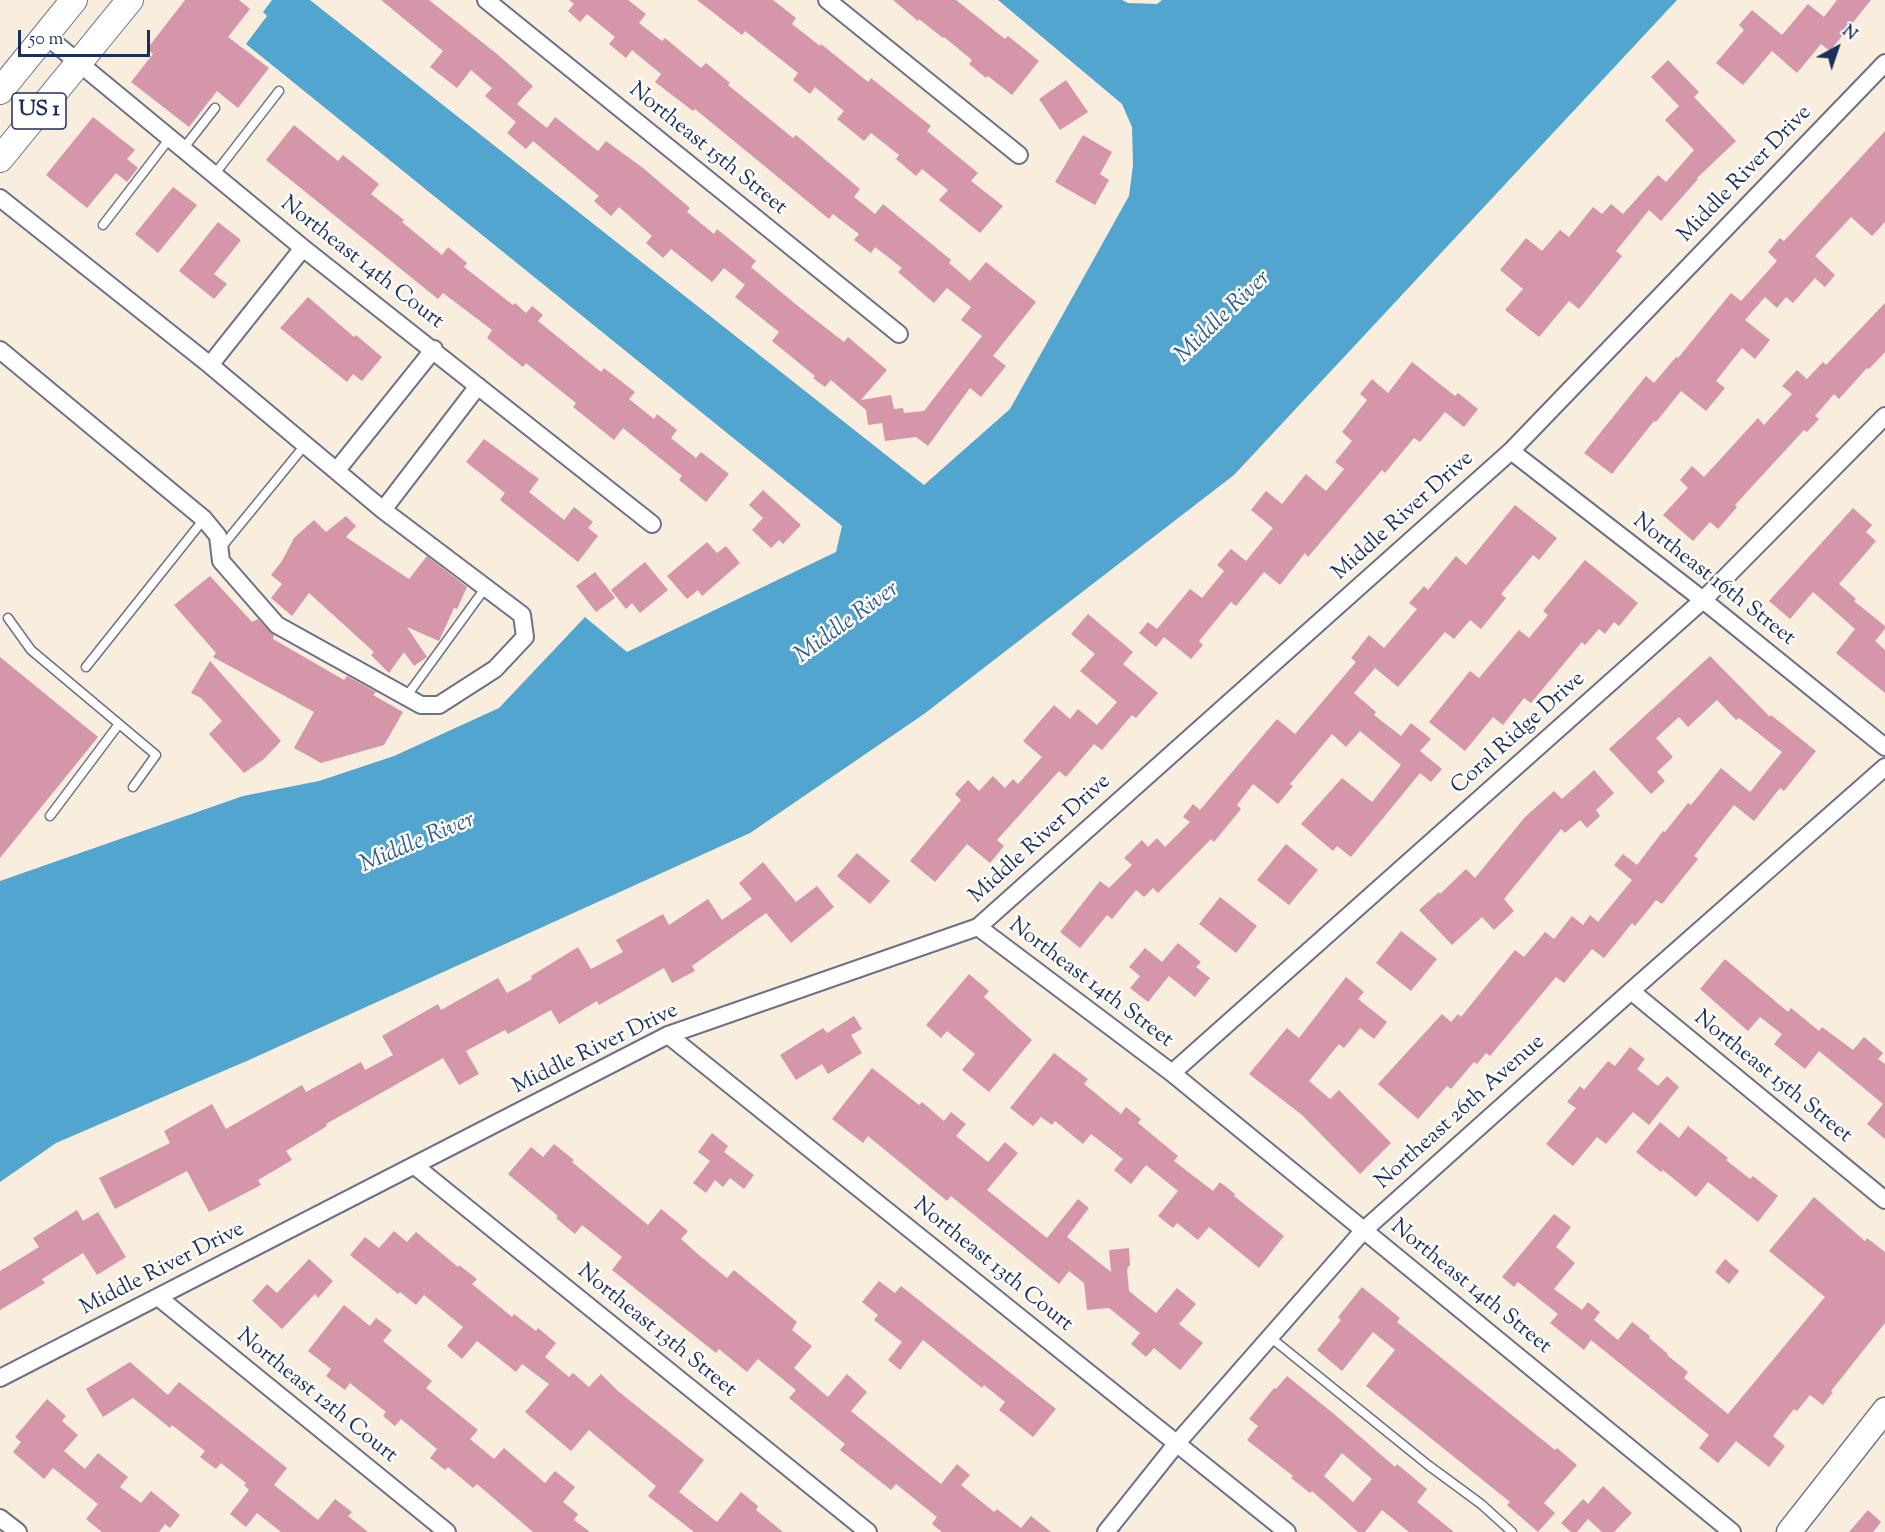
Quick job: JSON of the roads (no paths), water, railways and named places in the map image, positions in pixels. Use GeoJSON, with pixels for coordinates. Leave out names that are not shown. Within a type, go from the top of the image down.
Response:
{"type":"FeatureCollection","features":[{"type":"Feature","properties":{"kind":"main road","name":"US 1"},"geometry":{"type":"LineString","coordinates":[[0,91],[74,0]]}},
{"type":"Feature","properties":{"kind":"main road","name":"US 1"},"geometry":{"type":"LineString","coordinates":[[0,159],[130,0]]}},
{"type":"Feature","properties":{"kind":"street","name":"Northeast 15th Street"},"geometry":{"type":"LineString","coordinates":[[486,0],[899,334]]}},
{"type":"Feature","properties":{"kind":"street"},"geometry":{"type":"LineString","coordinates":[[827,0],[1019,155]]}},
{"type":"Feature","properties":{"kind":"street","name":"Northeast 14th Court"},"geometry":{"type":"LineString","coordinates":[[45,35],[303,248],[434,349],[652,524]]}},
{"type":"Feature","properties":{"kind":"street","name":"Middle River Drive"},"geometry":{"type":"LineString","coordinates":[[0,1378],[668,1035],[978,927],[1511,451],[1885,63]]}},
{"type":"Feature","properties":{"kind":"street"},"geometry":{"type":"LineString","coordinates":[[0,198],[210,365],[383,510],[522,615],[525,637],[495,669],[439,705],[421,705],[406,697],[276,625],[221,561],[218,536],[204,519],[0,350]]}},
{"type":"Feature","properties":{"kind":"street"},"geometry":{"type":"LineString","coordinates":[[210,365],[303,248]]}},
{"type":"Feature","properties":{"kind":"street"},"geometry":{"type":"LineString","coordinates":[[337,471],[434,349]]}},
{"type":"Feature","properties":{"kind":"street"},"geometry":{"type":"LineString","coordinates":[[383,510],[478,386]]}},
{"type":"Feature","properties":{"kind":"street","name":"Coral Ridge Drive"},"geometry":{"type":"LineString","coordinates":[[1172,1073],[1703,600],[1885,416]]}},
{"type":"Feature","properties":{"kind":"street","name":"Northeast 16th Street"},"geometry":{"type":"LineString","coordinates":[[1511,451],[1703,600],[1885,747]]}},
{"type":"Feature","properties":{"kind":"street","name":"Northeast 26th Avenue"},"geometry":{"type":"LineString","coordinates":[[1106,1532],[1177,1443],[1364,1230],[1885,767]]}},
{"type":"Feature","properties":{"kind":"street","name":"Northeast 14th Street"},"geometry":{"type":"LineString","coordinates":[[978,927],[1172,1073],[1732,1532]]}},
{"type":"Feature","properties":{"kind":"street","name":"Northeast 15th Street"},"geometry":{"type":"LineString","coordinates":[[1631,991],[1885,1200]]}},
{"type":"Feature","properties":{"kind":"street","name":"Northeast 13th Court"},"geometry":{"type":"LineString","coordinates":[[668,1035],[1177,1443],[1282,1531]]}},
{"type":"Feature","properties":{"kind":"street","name":"Northeast 13th Street"},"geometry":{"type":"LineString","coordinates":[[415,1166],[868,1532]]}},
{"type":"Feature","properties":{"kind":"street","name":"Northeast 12th Court"},"geometry":{"type":"LineString","coordinates":[[158,1297],[447,1532]]}},
{"type":"Feature","properties":{"kind":"street"},"geometry":{"type":"LineString","coordinates":[[1789,1532],[1885,1410]]}},
{"type":"Feature","properties":{"kind":"street"},"geometry":{"type":"LineString","coordinates":[[0,1518],[18,1532]]}},
{"type":"Feature","properties":{"kind":"lane"},"geometry":{"type":"LineString","coordinates":[[214,175],[279,90]]}},
{"type":"Feature","properties":{"kind":"lane"},"geometry":{"type":"LineString","coordinates":[[103,225],[176,144],[214,108]]}},
{"type":"Feature","properties":{"kind":"lane"},"geometry":{"type":"LineString","coordinates":[[219,550],[306,445]]}},
{"type":"Feature","properties":{"kind":"lane"},"geometry":{"type":"LineString","coordinates":[[86,667],[204,519]]}},
{"type":"Feature","properties":{"kind":"lane"},"geometry":{"type":"LineString","coordinates":[[406,697],[486,587]]}},
{"type":"Feature","properties":{"kind":"lane"},"geometry":{"type":"LineString","coordinates":[[8,618],[31,650],[156,756],[133,787]]}},
{"type":"Feature","properties":{"kind":"lane"},"geometry":{"type":"LineString","coordinates":[[50,816],[118,724]]}},
{"type":"Feature","properties":{"kind":"lane"},"geometry":{"type":"LineString","coordinates":[[1270,1337],[1428,1465],[1481,1504],[1512,1532]]}},
{"type":"Feature","properties":{"kind":"water","name":"Middle River"},"geometry":{"type":"Polygon","coordinates":[[[272,0],[310,0],[924,485],[1010,409],[1129,196],[1133,165],[1132,127],[1122,104],[998,0],[1122,0],[1128,3],[1157,4],[1162,0],[1677,0],[1234,475],[924,714],[750,833],[249,1060],[56,1143],[0,1182],[0,881],[243,796],[319,781],[394,756],[499,708],[585,617],[627,652],[836,552],[842,526],[246,44],[267,16],[263,12],[272,0]]]}}]}
